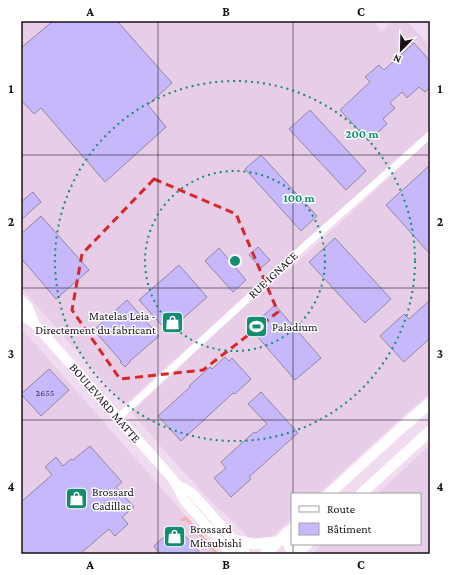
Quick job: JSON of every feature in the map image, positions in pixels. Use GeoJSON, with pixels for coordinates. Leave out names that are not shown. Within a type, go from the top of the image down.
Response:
{"type":"FeatureCollection","features":[{"type":"Feature","properties":{"kind":"main road","name":"BOULEVARD MATTE"},"geometry":{"type":"LineString","coordinates":[[21,300],[28,307],[34,323]]}},
{"type":"Feature","properties":{"kind":"main road","name":"BOULEVARD MATTE"},"geometry":{"type":"LineString","coordinates":[[21,315],[34,323],[176,484],[184,500],[230,553]]}},
{"type":"Feature","properties":{"kind":"main road"},"geometry":{"type":"LineString","coordinates":[[330,493],[430,403]]}},
{"type":"Feature","properties":{"kind":"main road"},"geometry":{"type":"LineString","coordinates":[[363,493],[430,431]]}},
{"type":"Feature","properties":{"kind":"main road","name":"BOULEVARD MATTE"},"geometry":{"type":"LineString","coordinates":[[176,484],[192,493],[246,554]]}},
{"type":"Feature","properties":{"kind":"main road"},"geometry":{"type":"LineString","coordinates":[[265,554],[290,530]]}},
{"type":"Feature","properties":{"kind":"main road"},"geometry":{"type":"LineString","coordinates":[[290,530],[290,549],[297,553],[306,545]]}},
{"type":"Feature","properties":{"kind":"main road"},"geometry":{"type":"LineString","coordinates":[[233,540],[254,544],[277,542]]}},
{"type":"Feature","properties":{"kind":"street","name":"RUE IGNACE"},"geometry":{"type":"LineString","coordinates":[[118,418],[309,242],[430,135]]}},
{"type":"Feature","properties":{"kind":"highlighted area"},"geometry":{"type":"Polygon","coordinates":[[[154,179],[236,214],[278,312],[203,370],[120,379],[72,310],[82,254],[154,179]]]}},
{"type":"Feature","properties":{"kind":"shaded area"},"geometry":{"type":"Polygon","coordinates":[[[21,21],[373,21],[381,32],[392,21],[407,21],[430,47],[430,129],[124,404],[21,288],[21,21]]]}},
{"type":"Feature","properties":{"kind":"shaded area"},"geometry":{"type":"Polygon","coordinates":[[[430,140],[430,393],[319,493],[291,493],[291,519],[274,535],[269,538],[247,540],[247,536],[223,512],[218,509],[132,413],[282,273],[286,273],[430,140]]]}},
{"type":"Feature","properties":{"kind":"shaded area"},"geometry":{"type":"Polygon","coordinates":[[[21,329],[38,347],[219,554],[21,554],[21,329]]]}},
{"type":"Feature","properties":{"kind":"shaded area"},"geometry":{"type":"Polygon","coordinates":[[[430,445],[430,554],[312,554],[322,545],[421,545],[421,493],[378,493],[430,445]]]}},
{"type":"Feature","properties":{"kind":"green space"},"geometry":{"type":"Polygon","coordinates":[[[186,516],[219,554],[215,554],[186,520],[182,522],[180,520],[186,516]]]}},
{"type":"Feature","properties":{"kind":"building"},"geometry":{"type":"Polygon","coordinates":[[[53,21],[117,21],[172,83],[148,105],[166,127],[105,182],[41,108],[34,114],[21,100],[21,48],[53,21]]]}},
{"type":"Feature","properties":{"kind":"building"},"geometry":{"type":"Polygon","coordinates":[[[414,43],[430,61],[430,87],[425,92],[419,87],[407,98],[402,92],[390,103],[395,108],[383,119],[387,124],[369,141],[340,110],[370,82],[365,77],[379,65],[384,70],[414,43]]]}},
{"type":"Feature","properties":{"kind":"building"},"geometry":{"type":"Polygon","coordinates":[[[310,110],[366,171],[346,190],[289,129],[310,110]]]}},
{"type":"Feature","properties":{"kind":"building"},"geometry":{"type":"Polygon","coordinates":[[[261,155],[317,216],[301,231],[245,169],[261,155]]]}},
{"type":"Feature","properties":{"kind":"building"},"geometry":{"type":"Polygon","coordinates":[[[430,165],[430,205],[428,208],[430,210],[430,254],[386,205],[430,165]]]}},
{"type":"Feature","properties":{"kind":"building"},"geometry":{"type":"Polygon","coordinates":[[[33,192],[41,202],[21,220],[21,202],[33,192]]]}},
{"type":"Feature","properties":{"kind":"building"},"geometry":{"type":"Polygon","coordinates":[[[41,216],[89,270],[56,299],[21,258],[21,234],[41,216]]]}},
{"type":"Feature","properties":{"kind":"building"},"geometry":{"type":"Polygon","coordinates":[[[335,238],[391,299],[365,323],[309,262],[335,238]]]}},
{"type":"Feature","properties":{"kind":"building"},"geometry":{"type":"Polygon","coordinates":[[[258,247],[270,260],[261,268],[249,255],[258,247]]]}},
{"type":"Feature","properties":{"kind":"building"},"geometry":{"type":"Polygon","coordinates":[[[219,248],[246,280],[233,292],[205,261],[219,248]]]}},
{"type":"Feature","properties":{"kind":"building"},"geometry":{"type":"Polygon","coordinates":[[[179,265],[207,297],[168,332],[139,300],[179,265]]]}},
{"type":"Feature","properties":{"kind":"building"},"geometry":{"type":"Polygon","coordinates":[[[127,300],[159,336],[125,367],[94,330],[127,300]]]}},
{"type":"Feature","properties":{"kind":"building"},"geometry":{"type":"Polygon","coordinates":[[[430,300],[430,338],[404,362],[380,336],[404,314],[409,319],[430,300]]]}},
{"type":"Feature","properties":{"kind":"building"},"geometry":{"type":"Polygon","coordinates":[[[275,305],[321,358],[295,380],[250,328],[275,305]]]}},
{"type":"Feature","properties":{"kind":"building"},"geometry":{"type":"Polygon","coordinates":[[[225,357],[229,361],[232,358],[251,379],[235,394],[233,393],[181,441],[158,416],[210,367],[212,369],[225,357]]]}},
{"type":"Feature","properties":{"kind":"building"},"geometry":{"type":"Polygon","coordinates":[[[49,369],[69,390],[41,416],[21,394],[49,369]]]}},
{"type":"Feature","properties":{"kind":"building"},"geometry":{"type":"Polygon","coordinates":[[[261,392],[298,433],[249,477],[251,479],[231,497],[214,478],[226,468],[221,462],[254,432],[256,433],[267,424],[248,404],[261,392]]]}},
{"type":"Feature","properties":{"kind":"building","name":"Brossard Cadillac"},"geometry":{"type":"Polygon","coordinates":[[[90,446],[122,482],[116,487],[134,507],[122,517],[128,524],[115,536],[109,529],[80,554],[23,554],[21,552],[21,502],[52,475],[45,467],[56,457],[63,466],[90,446]]]}},
{"type":"Feature","properties":{"kind":"building","name":"Brossard Mitsubishi"},"geometry":{"type":"Polygon","coordinates":[[[176,526],[201,554],[160,554],[154,546],[176,526]]]}},
{"type":"Feature","properties":{"kind":"place","name":"Matelas Leia - Directement du fabricant"},"geometry":{"type":"Point","coordinates":[172,323]}},
{"type":"Feature","properties":{"kind":"place","name":"Paladium"},"geometry":{"type":"Point","coordinates":[257,327]}},
{"type":"Feature","properties":{"kind":"place","name":"Brossard Cadillac"},"geometry":{"type":"Point","coordinates":[76,499]}},
{"type":"Feature","properties":{"kind":"place","name":"Brossard Mitsubishi"},"geometry":{"type":"Point","coordinates":[174,536]}}]}
